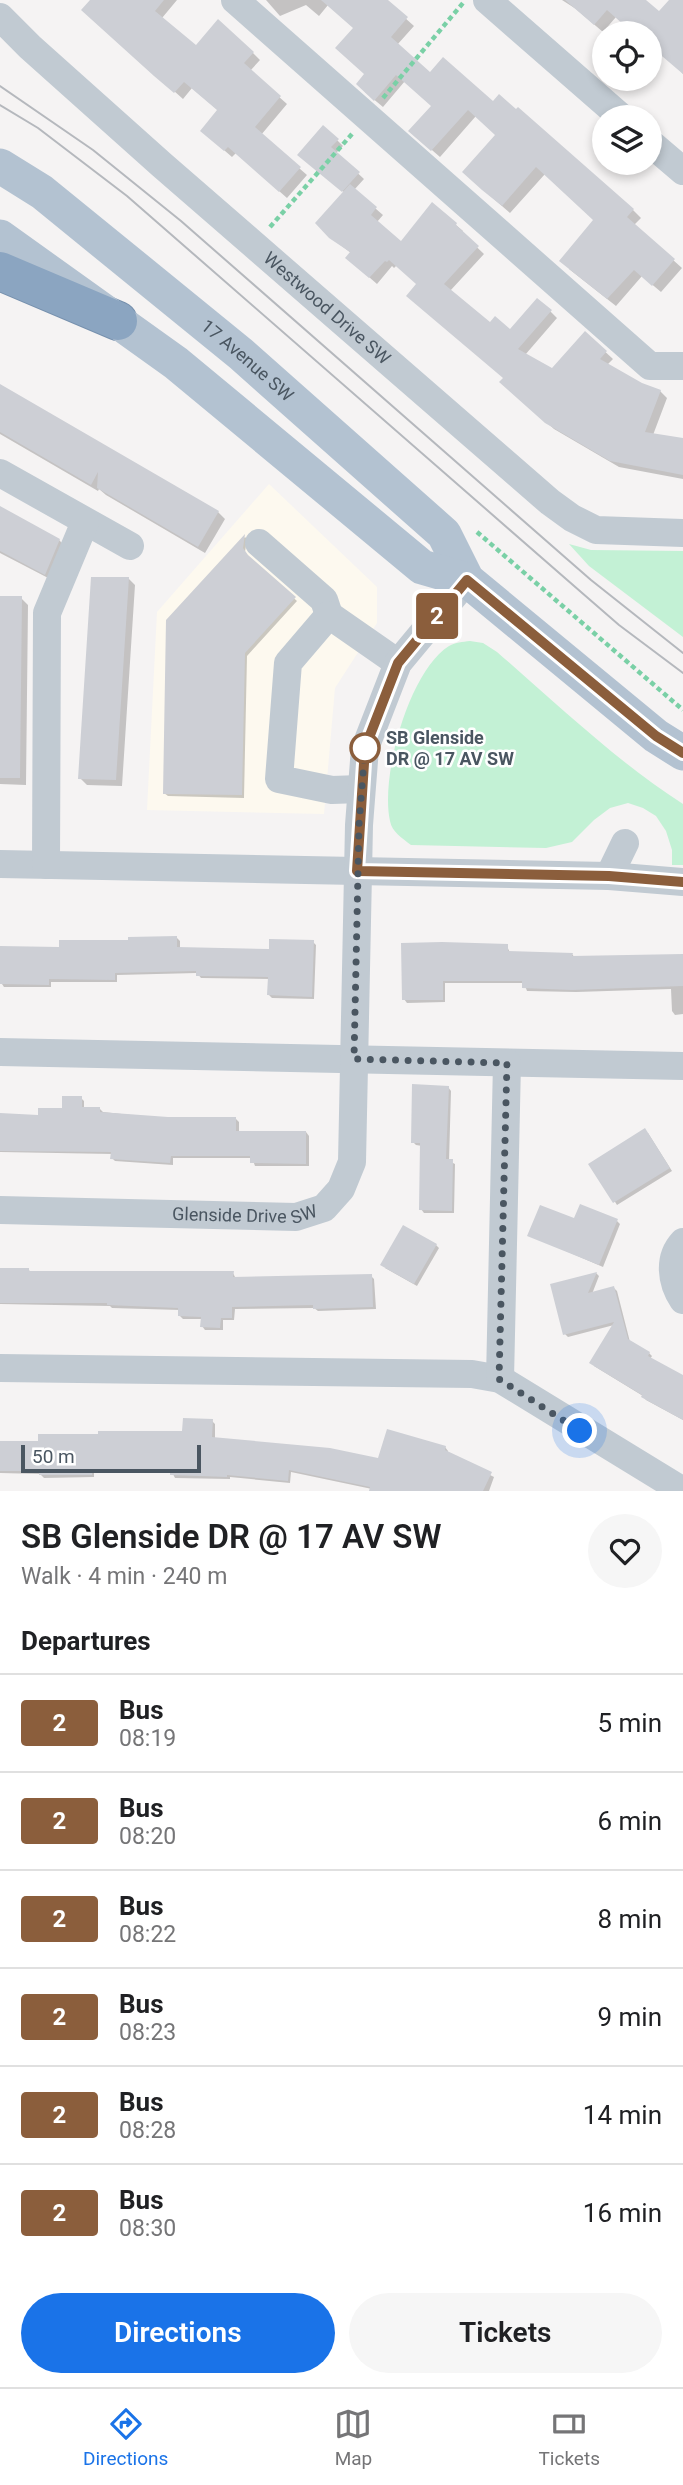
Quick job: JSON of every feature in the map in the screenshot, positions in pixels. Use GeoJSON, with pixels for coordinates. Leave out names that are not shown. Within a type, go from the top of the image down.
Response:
{"type":"FeatureCollection","features":[{"type":"Feature","properties":{"kind":"highway"},"geometry":{"type":"LineString","coordinates":[[0,271],[118,321]]}},
{"type":"Feature","properties":{"kind":"main road","name":"17 Avenue SW"},"geometry":{"type":"LineString","coordinates":[[0,166],[42,192],[241,354],[444,534],[467,580]]}},
{"type":"Feature","properties":{"kind":"main road","name":"17 Avenue SW"},"geometry":{"type":"LineString","coordinates":[[0,237],[176,363],[422,567],[467,580],[656,736],[683,753]]}},
{"type":"Feature","properties":{"kind":"street"},"geometry":{"type":"LineString","coordinates":[[235,0],[650,366],[683,366]]}},
{"type":"Feature","properties":{"kind":"street"},"geometry":{"type":"LineString","coordinates":[[487,0],[607,105]]}},
{"type":"Feature","properties":{"kind":"street","name":"Westwood Drive SW"},"geometry":{"type":"LineString","coordinates":[[0,18],[152,156],[572,519],[596,530],[683,533]]}},
{"type":"Feature","properties":{"kind":"street"},"geometry":{"type":"LineString","coordinates":[[662,153],[683,171]]}},
{"type":"Feature","properties":{"kind":"street"},"geometry":{"type":"LineString","coordinates":[[0,473],[130,546]]}},
{"type":"Feature","properties":{"kind":"street"},"geometry":{"type":"LineString","coordinates":[[46,865],[47,613],[85,522]]}},
{"type":"Feature","properties":{"kind":"street"},"geometry":{"type":"LineString","coordinates":[[259,543],[324,600],[329,615],[398,663]]}},
{"type":"Feature","properties":{"kind":"street","name":"Glenside Drive SW"},"geometry":{"type":"LineString","coordinates":[[0,1210],[296,1217],[324,1208],[341,1189],[352,1162],[357,871],[360,789],[365,748],[398,663],[467,580]]}},
{"type":"Feature","properties":{"kind":"street"},"geometry":{"type":"LineString","coordinates":[[329,615],[288,663],[279,779],[332,790],[360,789]]}},
{"type":"Feature","properties":{"kind":"street"},"geometry":{"type":"LineString","coordinates":[[609,876],[625,843]]}},
{"type":"Feature","properties":{"kind":"street"},"geometry":{"type":"LineString","coordinates":[[0,864],[609,876],[683,882]]}},
{"type":"Feature","properties":{"kind":"street"},"geometry":{"type":"LineString","coordinates":[[0,1052],[683,1066]]}},
{"type":"Feature","properties":{"kind":"street"},"geometry":{"type":"LineString","coordinates":[[499,1379],[507,1063]]}},
{"type":"Feature","properties":{"kind":"street"},"geometry":{"type":"LineString","coordinates":[[683,1242],[676,1250],[672,1274],[683,1300]]}},
{"type":"Feature","properties":{"kind":"street"},"geometry":{"type":"LineString","coordinates":[[0,1368],[472,1374],[499,1379],[683,1491]]}},
{"type":"Feature","properties":{"kind":"shaded area"},"geometry":{"type":"Polygon","coordinates":[[[269,484],[377,587],[377,623],[335,688],[324,814],[147,810],[157,612],[269,484]]]}},
{"type":"Feature","properties":{"kind":"green space"},"geometry":{"type":"Polygon","coordinates":[[[569,544],[591,550],[683,551],[683,637],[589,566],[569,544]]]}},
{"type":"Feature","properties":{"kind":"green space"},"geometry":{"type":"Polygon","coordinates":[[[470,641],[483,643],[497,652],[611,751],[683,804],[683,865],[672,865],[672,850],[666,831],[656,816],[628,803],[610,808],[572,842],[546,848],[411,845],[398,834],[390,821],[389,778],[410,700],[435,659],[449,646],[470,641]]]}},
{"type":"Feature","properties":{"kind":"building"},"geometry":{"type":"Polygon","coordinates":[[[90,0],[164,0],[155,11],[196,45],[218,19],[254,52],[244,63],[281,96],[255,127],[301,167],[279,192],[228,147],[224,151],[200,131],[217,110],[184,82],[174,93],[154,76],[81,10],[90,0]]]}},
{"type":"Feature","properties":{"kind":"building"},"geometry":{"type":"Polygon","coordinates":[[[321,0],[388,0],[408,17],[391,37],[430,72],[443,57],[493,101],[499,94],[516,109],[518,107],[592,172],[592,175],[634,209],[627,217],[675,259],[652,286],[634,270],[607,299],[559,261],[593,220],[536,167],[502,206],[482,190],[462,172],[495,135],[468,110],[431,151],[408,131],[431,106],[396,75],[374,101],[356,84],[364,74],[335,48],[353,28],[321,0]]]}},
{"type":"Feature","properties":{"kind":"building"},"geometry":{"type":"Polygon","coordinates":[[[565,0],[646,0],[659,11],[669,0],[683,0],[683,74],[662,56],[662,21],[619,21],[607,10],[592,23],[565,0]]]}},
{"type":"Feature","properties":{"kind":"building"},"geometry":{"type":"Polygon","coordinates":[[[323,125],[339,139],[331,147],[360,172],[342,192],[297,155],[323,125]]]}},
{"type":"Feature","properties":{"kind":"building"},"geometry":{"type":"Polygon","coordinates":[[[350,184],[377,207],[371,215],[401,241],[432,202],[457,223],[456,225],[479,246],[444,284],[490,322],[495,316],[510,329],[537,298],[552,310],[518,349],[552,368],[585,331],[607,351],[600,359],[642,383],[661,390],[645,432],[683,438],[683,475],[610,461],[545,423],[499,382],[503,378],[406,296],[416,284],[389,260],[369,278],[345,258],[350,252],[329,238],[315,223],[350,184]]]}},
{"type":"Feature","properties":{"kind":"building"},"geometry":{"type":"Polygon","coordinates":[[[0,384],[219,511],[198,547],[97,488],[98,472],[91,485],[0,432],[0,384]]]}},
{"type":"Feature","properties":{"kind":"building"},"geometry":{"type":"Polygon","coordinates":[[[0,506],[60,539],[45,575],[0,551],[0,506]]]}},
{"type":"Feature","properties":{"kind":"building"},"geometry":{"type":"Polygon","coordinates":[[[245,534],[243,548],[248,555],[296,597],[245,653],[242,795],[163,794],[166,620],[245,534]]]}},
{"type":"Feature","properties":{"kind":"building"},"geometry":{"type":"Polygon","coordinates":[[[91,577],[129,577],[116,780],[78,779],[91,577]]]}},
{"type":"Feature","properties":{"kind":"building"},"geometry":{"type":"Polygon","coordinates":[[[0,596],[22,596],[20,778],[0,778],[0,596]]]}},
{"type":"Feature","properties":{"kind":"building"},"geometry":{"type":"Polygon","coordinates":[[[177,936],[177,947],[269,949],[269,939],[314,940],[312,997],[267,995],[268,977],[196,976],[196,971],[115,973],[115,980],[49,979],[49,985],[0,984],[0,946],[59,947],[59,940],[128,940],[128,937],[177,936]]]}},
{"type":"Feature","properties":{"kind":"building"},"geometry":{"type":"Polygon","coordinates":[[[401,943],[508,944],[508,951],[573,953],[572,956],[683,954],[683,986],[572,990],[522,988],[522,981],[443,981],[443,1000],[402,1000],[401,943]]]}},
{"type":"Feature","properties":{"kind":"building"},"geometry":{"type":"Polygon","coordinates":[[[412,1084],[449,1086],[446,1159],[453,1159],[452,1211],[419,1210],[420,1143],[411,1143],[412,1084]]]}},
{"type":"Feature","properties":{"kind":"building"},"geometry":{"type":"Polygon","coordinates":[[[62,1096],[82,1096],[82,1107],[100,1107],[100,1112],[168,1117],[236,1117],[236,1131],[306,1131],[306,1164],[250,1163],[250,1156],[171,1156],[170,1163],[110,1159],[111,1152],[0,1151],[0,1113],[38,1115],[38,1108],[62,1108],[62,1096]]]}},
{"type":"Feature","properties":{"kind":"building"},"geometry":{"type":"Polygon","coordinates":[[[645,1128],[670,1168],[613,1203],[588,1164],[645,1128]]]}},
{"type":"Feature","properties":{"kind":"building"},"geometry":{"type":"Polygon","coordinates":[[[580,1204],[618,1219],[599,1265],[527,1236],[540,1205],[574,1218],[580,1204]]]}},
{"type":"Feature","properties":{"kind":"building"},"geometry":{"type":"Polygon","coordinates":[[[403,1225],[437,1244],[414,1284],[380,1265],[403,1225]]]}},
{"type":"Feature","properties":{"kind":"building"},"geometry":{"type":"Polygon","coordinates":[[[0,1268],[29,1268],[29,1271],[234,1271],[233,1277],[372,1274],[373,1307],[232,1307],[232,1318],[221,1318],[220,1328],[200,1327],[201,1317],[178,1316],[178,1308],[107,1303],[0,1303],[0,1268]]]}},
{"type":"Feature","properties":{"kind":"building"},"geometry":{"type":"Polygon","coordinates":[[[597,1272],[588,1293],[614,1286],[628,1339],[650,1352],[648,1356],[683,1375],[683,1420],[641,1397],[642,1395],[589,1363],[614,1322],[563,1335],[550,1284],[597,1272]]]}},
{"type":"Feature","properties":{"kind":"building"},"geometry":{"type":"Polygon","coordinates":[[[183,1418],[213,1419],[212,1437],[330,1448],[378,1458],[387,1429],[446,1446],[445,1450],[492,1472],[483,1491],[369,1491],[370,1487],[289,1470],[288,1481],[227,1475],[170,1475],[170,1470],[92,1469],[92,1475],[39,1475],[39,1471],[0,1471],[0,1441],[38,1441],[38,1434],[182,1431],[183,1418]]]}},
{"type":"Feature","properties":{"kind":"tram line"},"geometry":{"type":"LineString","coordinates":[[0,86],[93,150],[181,221],[591,580],[683,653]]}},
{"type":"Feature","properties":{"kind":"tram line"},"geometry":{"type":"LineString","coordinates":[[0,105],[38,128],[127,196],[619,625],[683,673]]}},
{"type":"Feature","properties":{"kind":"bus line","name":"2"},"geometry":{"type":"LineString","coordinates":[[683,753],[656,736],[467,580],[398,663],[365,748],[360,789],[357,871],[609,876],[683,882]]}},
{"type":"Feature","properties":{"kind":"place","name":"SB Glenside DR @ 17 AV SW"},"geometry":{"type":"Point","coordinates":[365,748]}},
{"type":"Feature","properties":{"kind":"route"},"geometry":{"type":"LineString","coordinates":[[365,748],[360,789],[354,1059],[507,1063],[502,1355],[499,1379],[580,1431]]}}]}
